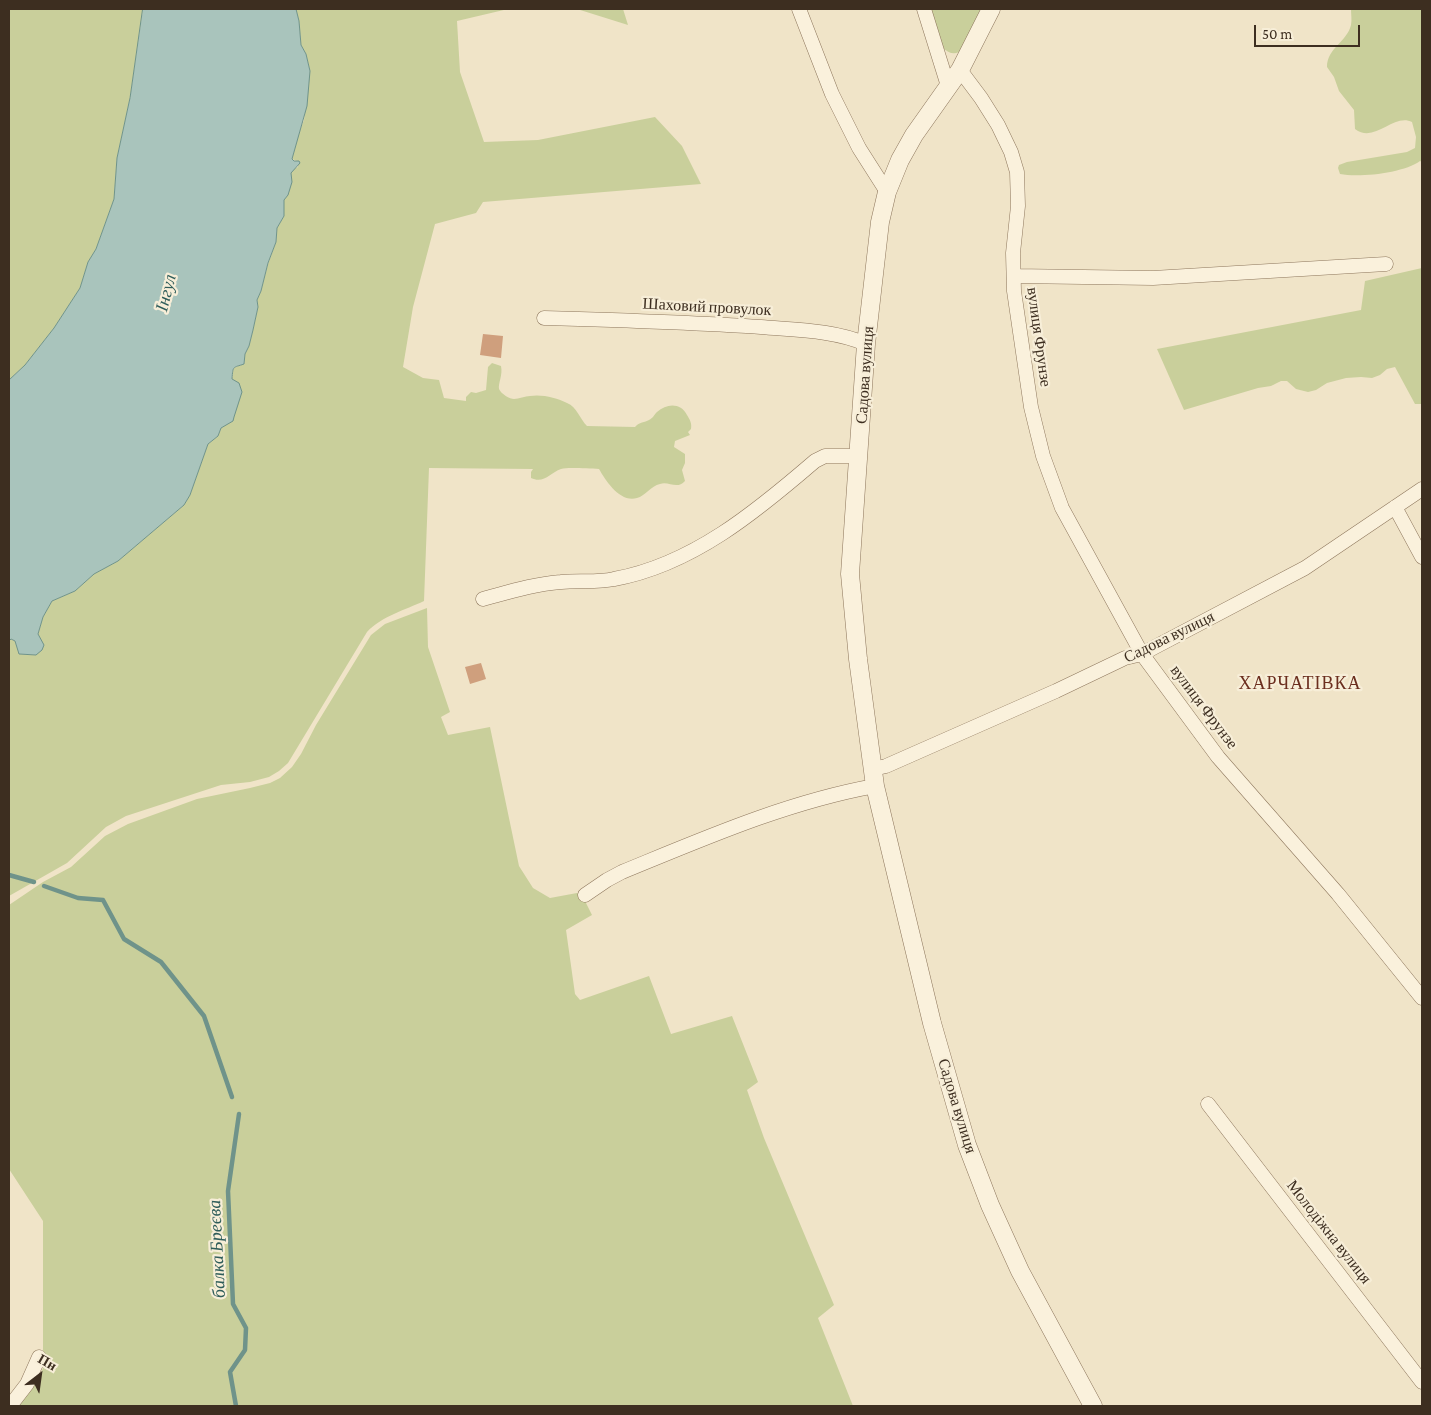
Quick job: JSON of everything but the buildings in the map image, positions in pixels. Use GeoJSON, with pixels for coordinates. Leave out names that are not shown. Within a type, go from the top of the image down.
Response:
{"type":"FeatureCollection","features":[{"type":"Feature","properties":{"kind":"street"},"geometry":{"type":"LineString","coordinates":[[799,9],[832,94],[859,148],[887,192]]}},
{"type":"Feature","properties":{"kind":"street"},"geometry":{"type":"LineString","coordinates":[[924,9],[948,86]]}},
{"type":"Feature","properties":{"kind":"street","name":"Садова вулиця"},"geometry":{"type":"LineString","coordinates":[[991,9],[960,70],[914,135],[900,160],[887,192],[880,222],[866,344],[850,574],[858,659],[874,778],[932,1023],[967,1145],[990,1205],[1020,1272],[1093,1406]]}},
{"type":"Feature","properties":{"kind":"street","name":"вулиця Фрунзе"},"geometry":{"type":"LineString","coordinates":[[960,70],[998,125],[1011,152],[1017,172],[1018,206],[1013,252],[1014,291],[1031,408],[1042,456],[1062,508],[1142,654],[1218,757],[1338,894],[1422,998]]}},
{"type":"Feature","properties":{"kind":"street","name":"вулиця Фрунзе"},"geometry":{"type":"LineString","coordinates":[[1014,276],[1153,278],[1386,264]]}},
{"type":"Feature","properties":{"kind":"street","name":"Шаховий провулок"},"geometry":{"type":"LineString","coordinates":[[544,318],[699,322],[789,329],[845,337],[866,344]]}},
{"type":"Feature","properties":{"kind":"street"},"geometry":{"type":"LineString","coordinates":[[483,599],[548,583],[614,580],[683,557],[750,514],[815,461],[825,456],[859,456]]}},
{"type":"Feature","properties":{"kind":"street","name":"Садова вулиця"},"geometry":{"type":"LineString","coordinates":[[585,895],[606,880],[622,872],[739,824],[874,778],[886,766],[1056,691],[1125,658],[1142,654],[1304,568],[1422,489]]}},
{"type":"Feature","properties":{"kind":"street"},"geometry":{"type":"LineString","coordinates":[[1395,507],[1422,557]]}},
{"type":"Feature","properties":{"kind":"street","name":"Молодіжна вулиця"},"geometry":{"type":"LineString","coordinates":[[1208,1104],[1422,1382]]}},
{"type":"Feature","properties":{"kind":"street"},"geometry":{"type":"LineString","coordinates":[[10,1406],[26,1384],[39,1357]]}},
{"type":"Feature","properties":{"kind":"green space"},"geometry":{"type":"Polygon","coordinates":[[[9,9],[143,9],[130,98],[117,158],[114,199],[96,249],[88,262],[80,288],[54,328],[25,365],[9,380],[9,9]]]}},
{"type":"Feature","properties":{"kind":"green space"},"geometry":{"type":"Polygon","coordinates":[[[296,9],[508,9],[457,21],[460,72],[484,142],[538,140],[655,117],[682,146],[701,184],[483,202],[476,213],[435,224],[413,307],[403,367],[423,378],[439,380],[444,398],[466,401],[466,397],[471,392],[476,393],[486,390],[488,367],[492,363],[501,366],[499,389],[506,396],[514,399],[539,396],[559,400],[573,407],[587,426],[635,427],[650,419],[665,407],[678,406],[684,411],[691,425],[691,429],[688,432],[690,435],[675,441],[674,447],[685,454],[685,463],[682,470],[685,481],[679,485],[660,484],[640,497],[631,499],[614,490],[599,469],[561,469],[540,480],[531,478],[533,469],[429,468],[424,601],[387,618],[367,632],[288,763],[269,777],[250,782],[221,785],[126,816],[106,827],[67,863],[9,896],[9,641],[10,639],[15,641],[20,654],[36,655],[40,639],[38,634],[43,617],[52,601],[75,591],[94,574],[118,561],[184,505],[190,495],[208,444],[218,436],[221,428],[227,423],[234,370],[235,367],[244,364],[258,307],[257,300],[276,242],[277,228],[284,216],[284,200],[288,194],[291,173],[293,169],[298,167],[297,161],[292,159],[304,120],[310,71],[306,54],[301,45],[296,9]]]}},
{"type":"Feature","properties":{"kind":"green space"},"geometry":{"type":"Polygon","coordinates":[[[577,9],[623,9],[628,25],[577,9]]]}},
{"type":"Feature","properties":{"kind":"green space"},"geometry":{"type":"Polygon","coordinates":[[[928,9],[983,9],[964,45],[959,52],[955,53],[944,49],[928,9]]]}},
{"type":"Feature","properties":{"kind":"green space"},"geometry":{"type":"Polygon","coordinates":[[[1351,9],[1422,9],[1422,162],[1420,161],[1403,169],[1381,174],[1340,174],[1339,165],[1347,162],[1407,152],[1415,148],[1416,137],[1412,122],[1405,120],[1370,133],[1362,133],[1355,129],[1354,110],[1339,91],[1334,77],[1327,67],[1330,55],[1349,31],[1351,9]]]}},
{"type":"Feature","properties":{"kind":"green space"},"geometry":{"type":"Polygon","coordinates":[[[1422,268],[1422,404],[1415,404],[1395,367],[1387,369],[1380,375],[1372,378],[1346,378],[1327,383],[1316,390],[1308,392],[1296,389],[1287,381],[1281,381],[1271,386],[1258,388],[1184,410],[1157,349],[1361,310],[1365,281],[1422,268]]]}},
{"type":"Feature","properties":{"kind":"green space"},"geometry":{"type":"Polygon","coordinates":[[[427,608],[428,647],[450,712],[441,717],[448,735],[490,727],[519,866],[533,888],[550,898],[577,893],[584,899],[592,915],[566,930],[575,994],[580,1000],[649,976],[671,1034],[732,1016],[758,1082],[747,1090],[764,1138],[834,1305],[818,1318],[853,1406],[15,1406],[43,1368],[43,1221],[9,1169],[9,905],[43,882],[71,867],[105,836],[128,824],[197,799],[270,783],[280,778],[292,767],[301,754],[316,725],[371,635],[385,624],[427,608]]]}},
{"type":"Feature","properties":{"kind":"water","name":"Інгул"},"geometry":{"type":"Polygon","coordinates":[[[143,9],[296,9],[301,45],[306,54],[310,71],[307,106],[292,159],[300,163],[291,173],[292,182],[288,195],[284,200],[284,216],[277,228],[276,242],[257,300],[258,307],[244,364],[233,369],[232,379],[239,383],[242,392],[233,421],[221,428],[218,436],[208,444],[190,495],[184,505],[118,561],[94,574],[75,591],[52,601],[43,617],[38,634],[44,645],[42,650],[36,655],[19,654],[15,641],[11,639],[9,641],[9,380],[25,365],[54,328],[80,288],[88,262],[96,249],[114,199],[117,158],[130,98],[143,9]]]}},
{"type":"Feature","properties":{"kind":"waterway","name":"балка Бреєва"},"geometry":{"type":"LineString","coordinates":[[9,875],[34,882]]}},
{"type":"Feature","properties":{"kind":"waterway","name":"балка Бреєва"},"geometry":{"type":"LineString","coordinates":[[44,886],[78,898],[103,900],[124,939],[161,962],[204,1016],[232,1097]]}},
{"type":"Feature","properties":{"kind":"waterway","name":"балка Бреєва"},"geometry":{"type":"LineString","coordinates":[[236,1406],[230,1372],[245,1350],[246,1328],[233,1304],[228,1191],[239,1114]]}},
{"type":"Feature","properties":{"kind":"district","name":"ХАРЧАТІВКА"},"geometry":{"type":"Point","coordinates":[1300,683]}}]}
